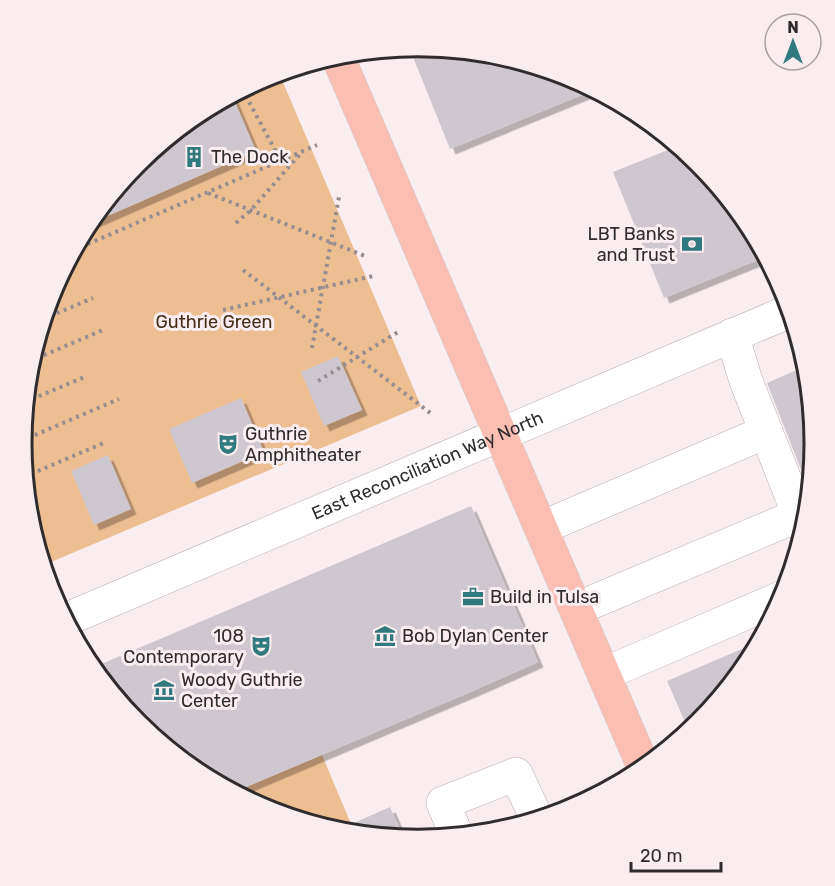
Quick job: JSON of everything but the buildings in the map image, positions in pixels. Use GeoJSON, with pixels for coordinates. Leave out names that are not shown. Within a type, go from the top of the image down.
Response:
{"type":"FeatureCollection","features":[{"type":"Feature","properties":{"kind":"main road"},"geometry":{"type":"LineString","coordinates":[[341,64],[640,758]]}},
{"type":"Feature","properties":{"kind":"street","name":"East Reconciliation Way North"},"geometry":{"type":"LineString","coordinates":[[73,617],[781,314]]}},
{"type":"Feature","properties":{"kind":"street"},"geometry":{"type":"LineString","coordinates":[[732,335],[746,381],[797,510]]}},
{"type":"Feature","properties":{"kind":"street"},"geometry":{"type":"LineString","coordinates":[[541,528],[766,432]]}},
{"type":"Feature","properties":{"kind":"street"},"geometry":{"type":"LineString","coordinates":[[576,609],[795,524]]}},
{"type":"Feature","properties":{"kind":"street"},"geometry":{"type":"LineString","coordinates":[[604,674],[769,603]]}},
{"type":"Feature","properties":{"kind":"street"},"geometry":{"type":"LineString","coordinates":[[453,827],[443,803],[516,774],[533,811]]}},
{"type":"Feature","properties":{"kind":"path"},"geometry":{"type":"LineString","coordinates":[[246,97],[281,161]]}},
{"type":"Feature","properties":{"kind":"path"},"geometry":{"type":"LineString","coordinates":[[87,243],[317,145]]}},
{"type":"Feature","properties":{"kind":"path"},"geometry":{"type":"LineString","coordinates":[[236,223],[251,210],[301,152]]}},
{"type":"Feature","properties":{"kind":"path"},"geometry":{"type":"LineString","coordinates":[[207,193],[365,256]]}},
{"type":"Feature","properties":{"kind":"path"},"geometry":{"type":"LineString","coordinates":[[312,348],[339,197]]}},
{"type":"Feature","properties":{"kind":"path"},"geometry":{"type":"LineString","coordinates":[[243,270],[433,415]]}},
{"type":"Feature","properties":{"kind":"path"},"geometry":{"type":"LineString","coordinates":[[223,310],[373,276]]}},
{"type":"Feature","properties":{"kind":"path"},"geometry":{"type":"LineString","coordinates":[[54,315],[93,298]]}},
{"type":"Feature","properties":{"kind":"path"},"geometry":{"type":"LineString","coordinates":[[42,356],[103,330]]}},
{"type":"Feature","properties":{"kind":"path"},"geometry":{"type":"LineString","coordinates":[[318,381],[398,332]]}},
{"type":"Feature","properties":{"kind":"path"},"geometry":{"type":"LineString","coordinates":[[34,398],[87,376]]}},
{"type":"Feature","properties":{"kind":"path"},"geometry":{"type":"LineString","coordinates":[[32,436],[119,399]]}},
{"type":"Feature","properties":{"kind":"path"},"geometry":{"type":"LineString","coordinates":[[33,473],[106,442]]}},
{"type":"Feature","properties":{"kind":"green space","name":"Guthrie Green"},"geometry":{"type":"Polygon","coordinates":[[[282,81],[421,406],[51,562],[35,493],[32,468],[32,418],[45,343],[71,272],[111,208],[127,188],[163,153],[203,122],[247,97],[282,81]]]}},
{"type":"Feature","properties":{"kind":"green space"},"geometry":{"type":"Polygon","coordinates":[[[322,755],[351,823],[293,809],[244,788],[322,755]]]}},
{"type":"Feature","properties":{"kind":"place","name":"The Dock"},"geometry":{"type":"Point","coordinates":[194,157]}},
{"type":"Feature","properties":{"kind":"place","name":"LBT Banks and Trust"},"geometry":{"type":"Point","coordinates":[692,244]}},
{"type":"Feature","properties":{"kind":"place","name":"Guthrie Amphitheater"},"geometry":{"type":"Point","coordinates":[228,444]}},
{"type":"Feature","properties":{"kind":"place","name":"Build in Tulsa"},"geometry":{"type":"Point","coordinates":[473,597]}},
{"type":"Feature","properties":{"kind":"place","name":"Bob Dylan Center"},"geometry":{"type":"Point","coordinates":[385,636]}},
{"type":"Feature","properties":{"kind":"place","name":"108 Contemporary"},"geometry":{"type":"Point","coordinates":[261,646]}},
{"type":"Feature","properties":{"kind":"place","name":"Woody Guthrie Center"},"geometry":{"type":"Point","coordinates":[164,690]}}]}
